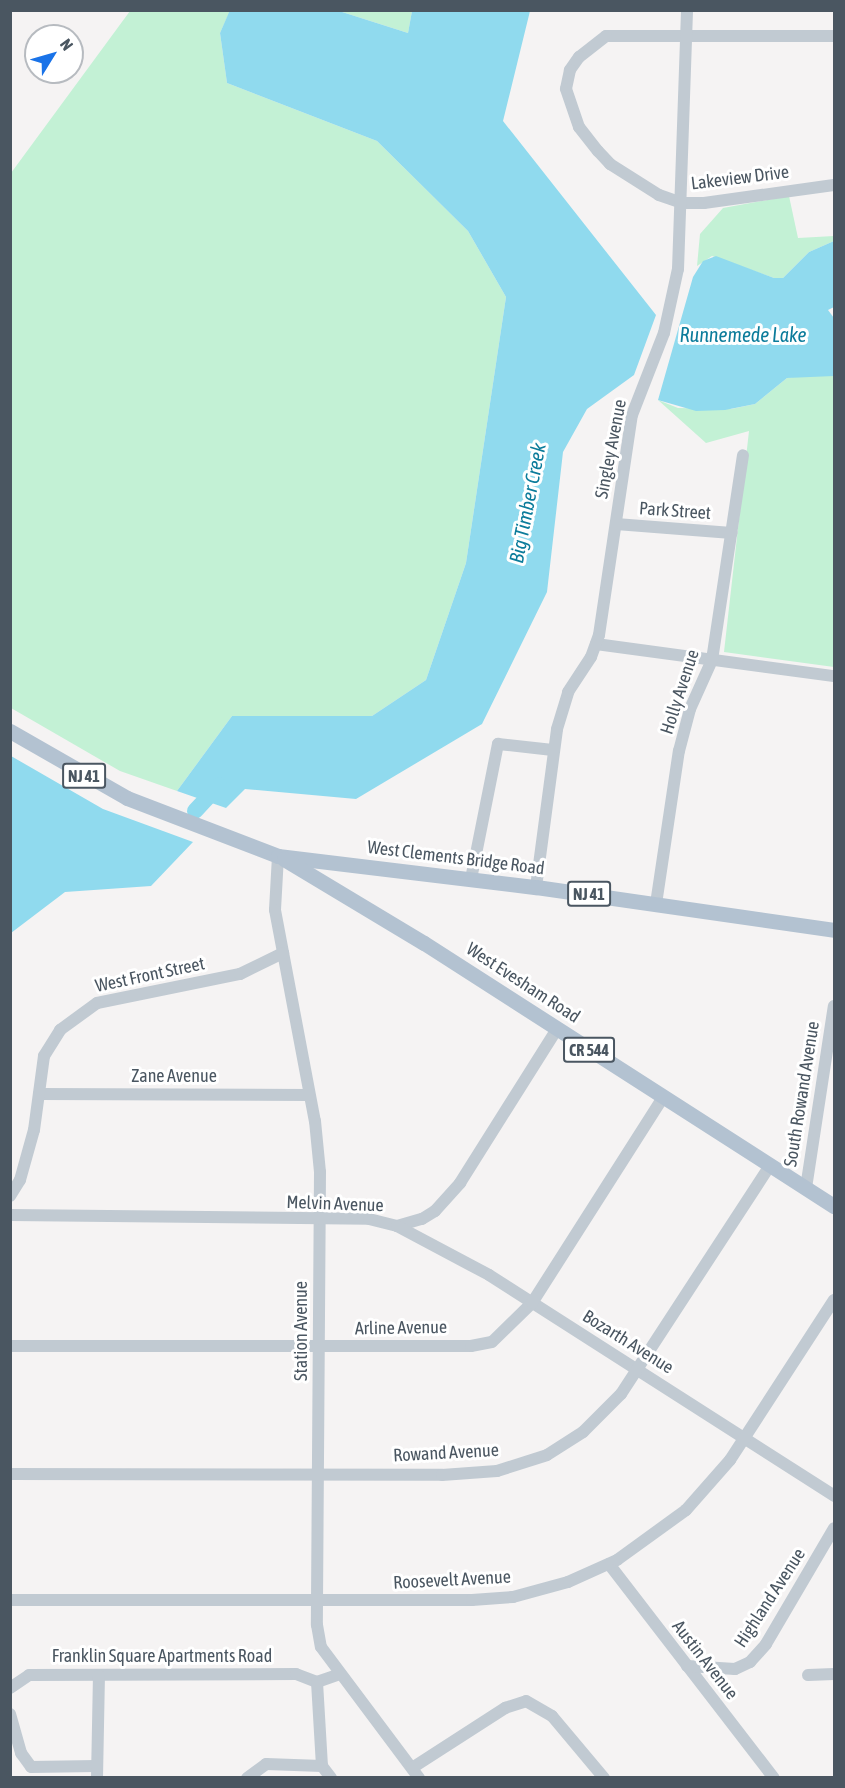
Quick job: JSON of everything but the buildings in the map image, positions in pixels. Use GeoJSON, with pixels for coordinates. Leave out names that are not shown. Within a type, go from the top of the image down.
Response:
{"type":"FeatureCollection","features":[{"type":"Feature","properties":{"kind":"main road","name":"West Clements Bridge Road"},"geometry":{"type":"LineString","coordinates":[[10,731],[96,783],[162,812],[278,856],[536,887],[834,930]]}},
{"type":"Feature","properties":{"kind":"main road","name":"West Evesham Road"},"geometry":{"type":"LineString","coordinates":[[278,856],[343,894],[834,1206]]}},
{"type":"Feature","properties":{"kind":"main road"},"geometry":{"type":"LineString","coordinates":[[342,864],[333,876],[343,894]]}},
{"type":"Feature","properties":{"kind":"street","name":"Singley Avenue"},"geometry":{"type":"LineString","coordinates":[[536,887],[553,750],[568,693],[596,644],[632,416],[664,333],[678,269],[687,10]]}},
{"type":"Feature","properties":{"kind":"street","name":"Lakeview Drive"},"geometry":{"type":"LineString","coordinates":[[832,185],[704,203],[682,202],[639,184],[598,151],[579,127],[566,89],[570,70],[579,57],[606,36],[686,33],[834,36]]}},
{"type":"Feature","properties":{"kind":"street","name":"Holly Avenue"},"geometry":{"type":"LineString","coordinates":[[656,904],[679,751],[690,709],[711,660],[743,455]]}},
{"type":"Feature","properties":{"kind":"street","name":"Park Street"},"geometry":{"type":"LineString","coordinates":[[616,524],[732,533]]}},
{"type":"Feature","properties":{"kind":"street"},"geometry":{"type":"LineString","coordinates":[[596,644],[834,676]]}},
{"type":"Feature","properties":{"kind":"street"},"geometry":{"type":"LineString","coordinates":[[471,879],[498,744],[553,750]]}},
{"type":"Feature","properties":{"kind":"street","name":"Station Avenue"},"geometry":{"type":"LineString","coordinates":[[278,856],[274,910],[309,1095],[320,1172],[318,1603],[321,1647],[416,1773]]}},
{"type":"Feature","properties":{"kind":"street","name":"West Front Street"},"geometry":{"type":"LineString","coordinates":[[10,1196],[28,1157],[44,1056],[50,1042],[86,1008],[97,1003],[240,974],[283,953]]}},
{"type":"Feature","properties":{"kind":"street","name":"South Rowand Avenue"},"geometry":{"type":"LineString","coordinates":[[806,1188],[834,1006]]}},
{"type":"Feature","properties":{"kind":"street","name":"Melvin Avenue"},"geometry":{"type":"LineString","coordinates":[[10,1215],[319,1222],[369,1220],[398,1226],[422,1218],[448,1198],[557,1029]]}},
{"type":"Feature","properties":{"kind":"street","name":"Zane Avenue"},"geometry":{"type":"LineString","coordinates":[[39,1094],[309,1095]]}},
{"type":"Feature","properties":{"kind":"street","name":"Arline Avenue"},"geometry":{"type":"LineString","coordinates":[[10,1346],[319,1347],[483,1344],[513,1325],[532,1303],[663,1097]]}},
{"type":"Feature","properties":{"kind":"street","name":"Rowand Avenue"},"geometry":{"type":"LineString","coordinates":[[10,1474],[442,1475],[515,1466],[547,1455],[583,1432],[638,1371],[770,1166]]}},
{"type":"Feature","properties":{"kind":"street","name":"Bozarth Avenue"},"geometry":{"type":"LineString","coordinates":[[398,1226],[420,1235],[532,1303],[834,1496]]}},
{"type":"Feature","properties":{"kind":"street","name":"Roosevelt Avenue"},"geometry":{"type":"LineString","coordinates":[[10,1600],[318,1603],[513,1597],[568,1582],[609,1564],[666,1528],[686,1510],[745,1438],[834,1300]]}},
{"type":"Feature","properties":{"kind":"street","name":"Highland Avenue"},"geometry":{"type":"LineString","coordinates":[[687,1666],[735,1669],[750,1662],[766,1644],[834,1528]]}},
{"type":"Feature","properties":{"kind":"street","name":"Austin Avenue"},"geometry":{"type":"LineString","coordinates":[[609,1564],[774,1778]]}},
{"type":"Feature","properties":{"kind":"street","name":"Franklin Square Apartments Road"},"geometry":{"type":"LineString","coordinates":[[10,1688],[29,1675],[99,1676],[256,1672],[296,1674],[317,1682]]}},
{"type":"Feature","properties":{"kind":"street"},"geometry":{"type":"LineString","coordinates":[[331,1778],[322,1766],[317,1682],[340,1674]]}},
{"type":"Feature","properties":{"kind":"street"},"geometry":{"type":"LineString","coordinates":[[808,1675],[834,1674]]}},
{"type":"Feature","properties":{"kind":"street"},"geometry":{"type":"LineString","coordinates":[[10,1714],[21,1753],[31,1767],[96,1772],[99,1676]]}},
{"type":"Feature","properties":{"kind":"street"},"geometry":{"type":"LineString","coordinates":[[416,1773],[505,1708],[526,1701],[552,1716],[604,1778]]}},
{"type":"Feature","properties":{"kind":"street"},"geometry":{"type":"LineString","coordinates":[[247,1778],[266,1764],[322,1766]]}},
{"type":"Feature","properties":{"kind":"green space"},"geometry":{"type":"Polygon","coordinates":[[[130,11],[230,11],[220,33],[227,83],[377,141],[468,231],[506,297],[466,563],[426,680],[372,716],[232,716],[177,791],[120,771],[11,708],[11,173],[76,84],[84,84],[84,74],[130,11]]]}},
{"type":"Feature","properties":{"kind":"green space"},"geometry":{"type":"Polygon","coordinates":[[[339,11],[412,11],[408,33],[339,11]]]}},
{"type":"Feature","properties":{"kind":"green space"},"geometry":{"type":"Polygon","coordinates":[[[789,196],[798,238],[834,236],[834,241],[809,252],[783,278],[774,278],[712,256],[697,266],[700,234],[723,208],[789,196]]]}},
{"type":"Feature","properties":{"kind":"green space"},"geometry":{"type":"Polygon","coordinates":[[[834,376],[834,667],[724,652],[749,431],[706,443],[658,400],[678,408],[731,409],[755,404],[787,378],[834,376]]]}},
{"type":"Feature","properties":{"kind":"water"},"geometry":{"type":"Polygon","coordinates":[[[230,10],[339,11],[408,33],[412,11],[530,11],[503,121],[656,315],[634,375],[587,409],[563,452],[547,592],[482,724],[356,799],[245,789],[226,808],[177,791],[232,716],[372,716],[426,680],[466,563],[506,297],[468,231],[377,141],[227,83],[220,33],[230,10]]]}},
{"type":"Feature","properties":{"kind":"water","name":"Runnemede Lake"},"geometry":{"type":"Polygon","coordinates":[[[834,241],[834,307],[828,310],[834,318],[834,376],[787,378],[755,404],[725,410],[696,411],[658,400],[693,277],[703,261],[716,256],[774,278],[783,278],[809,252],[834,241]]]}},
{"type":"Feature","properties":{"kind":"water"},"geometry":{"type":"Polygon","coordinates":[[[11,756],[103,809],[193,842],[151,886],[65,892],[11,933],[11,756]]]}},
{"type":"Feature","properties":{"kind":"waterway","name":"Big Timber Creek"},"geometry":{"type":"LineString","coordinates":[[195,811],[219,785]]}}]}
